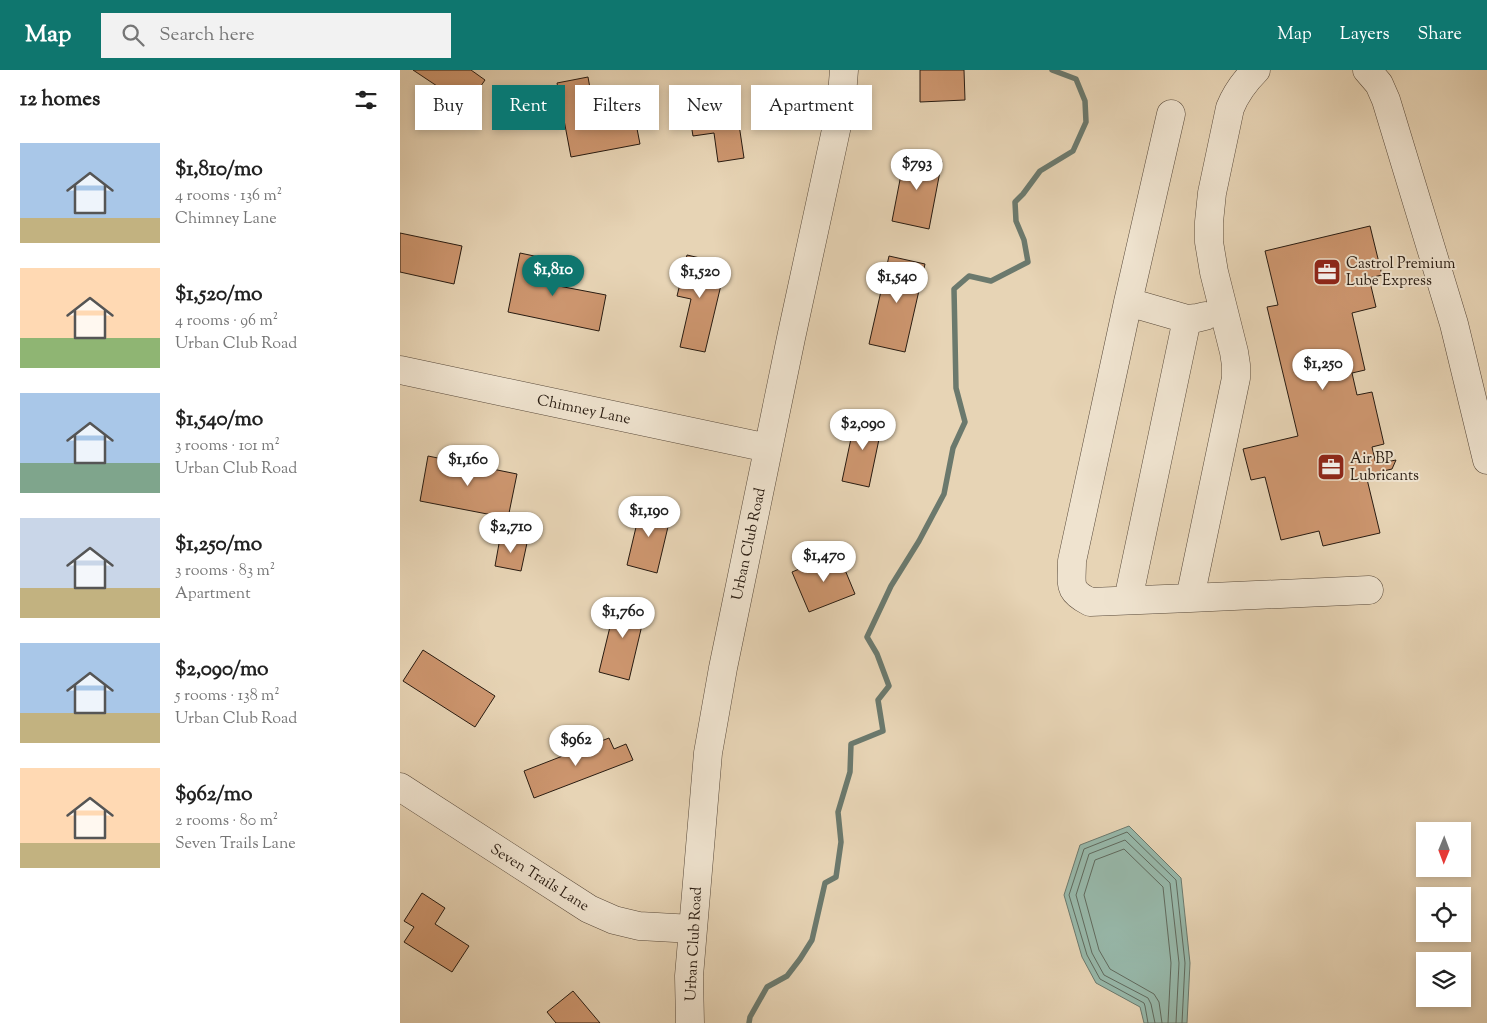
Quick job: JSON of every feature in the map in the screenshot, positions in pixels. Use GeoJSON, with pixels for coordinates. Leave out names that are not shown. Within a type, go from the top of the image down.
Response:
{"type":"FeatureCollection","features":[{"type":"Feature","properties":{"kind":"street","name":"Urban Club Road"},"geometry":{"type":"LineString","coordinates":[[690,1023],[689,976],[708,753],[723,668],[768,448],[841,107],[844,70]]}},
{"type":"Feature","properties":{"kind":"street"},"geometry":{"type":"LineString","coordinates":[[1190,598],[1236,378],[1235,358],[1211,256],[1208,222],[1210,204],[1230,108],[1236,94],[1256,70]]}},
{"type":"Feature","properties":{"kind":"street"},"geometry":{"type":"LineString","coordinates":[[1367,70],[1379,84],[1386,100],[1431,246],[1454,324],[1487,460]]}},
{"type":"Feature","properties":{"kind":"street"},"geometry":{"type":"LineString","coordinates":[[1171,114],[1072,561],[1072,586],[1078,596],[1090,602],[1369,590]]}},
{"type":"Feature","properties":{"kind":"street"},"geometry":{"type":"LineString","coordinates":[[1128,302],[1188,319],[1223,311]]}},
{"type":"Feature","properties":{"kind":"street"},"geometry":{"type":"LineString","coordinates":[[1128,600],[1188,319]]}},
{"type":"Feature","properties":{"kind":"street","name":"Chimney Lane"},"geometry":{"type":"LineString","coordinates":[[400,370],[768,448]]}},
{"type":"Feature","properties":{"kind":"street","name":"Seven Trails Lane"},"geometry":{"type":"LineString","coordinates":[[400,787],[589,908],[614,920],[639,926],[693,929]]}},
{"type":"Feature","properties":{"kind":"water"},"geometry":{"type":"Polygon","coordinates":[[[1129,826],[1181,878],[1190,963],[1187,1023],[1144,1023],[1140,1007],[1096,983],[1082,957],[1064,895],[1080,845],[1129,826]]]}},
{"type":"Feature","properties":{"kind":"building"},"geometry":{"type":"Polygon","coordinates":[[[413,70],[471,70],[485,80],[482,85],[436,85],[413,70]]]}},
{"type":"Feature","properties":{"kind":"building"},"geometry":{"type":"Polygon","coordinates":[[[920,70],[964,70],[965,100],[920,102],[920,70]]]}},
{"type":"Feature","properties":{"kind":"building"},"geometry":{"type":"Polygon","coordinates":[[[588,77],[589,85],[575,85],[575,130],[637,130],[640,144],[571,157],[565,125],[565,85],[557,85],[557,83],[588,77]]]}},
{"type":"Feature","properties":{"kind":"building"},"geometry":{"type":"Polygon","coordinates":[[[692,130],[740,130],[744,158],[718,162],[714,133],[693,136],[692,130]]]}},
{"type":"Feature","properties":{"kind":"building"},"geometry":{"type":"Polygon","coordinates":[[[905,154],[942,161],[929,229],[892,221],[905,154]]]}},
{"type":"Feature","properties":{"kind":"building"},"geometry":{"type":"Polygon","coordinates":[[[1370,226],[1382,275],[1369,278],[1376,307],[1352,313],[1365,370],[1352,373],[1357,395],[1372,392],[1384,444],[1372,447],[1376,464],[1396,460],[1392,469],[1366,475],[1380,533],[1323,546],[1319,531],[1281,540],[1265,477],[1251,480],[1243,449],[1298,436],[1267,307],[1278,305],[1265,251],[1370,226]]]}},
{"type":"Feature","properties":{"kind":"building"},"geometry":{"type":"Polygon","coordinates":[[[400,233],[462,246],[454,284],[400,272],[400,233]]]}},
{"type":"Feature","properties":{"kind":"building"},"geometry":{"type":"Polygon","coordinates":[[[520,253],[553,260],[548,284],[606,295],[599,331],[508,312],[520,253]]]}},
{"type":"Feature","properties":{"kind":"building"},"geometry":{"type":"Polygon","coordinates":[[[687,255],[726,264],[705,352],[680,347],[691,299],[677,296],[687,255]]]}},
{"type":"Feature","properties":{"kind":"building"},"geometry":{"type":"Polygon","coordinates":[[[889,256],[925,264],[905,352],[869,344],[889,256]]]}},
{"type":"Feature","properties":{"kind":"building"},"geometry":{"type":"Polygon","coordinates":[[[856,415],[883,420],[869,487],[842,481],[856,415]]]}},
{"type":"Feature","properties":{"kind":"building"},"geometry":{"type":"Polygon","coordinates":[[[428,456],[517,474],[508,518],[420,501],[428,456]]]}},
{"type":"Feature","properties":{"kind":"building"},"geometry":{"type":"Polygon","coordinates":[[[642,502],[672,510],[657,573],[627,565],[642,502]]]}},
{"type":"Feature","properties":{"kind":"building"},"geometry":{"type":"Polygon","coordinates":[[[500,538],[527,543],[521,571],[495,566],[500,538]]]}},
{"type":"Feature","properties":{"kind":"building"},"geometry":{"type":"Polygon","coordinates":[[[838,553],[855,594],[809,612],[792,572],[838,553]]]}},
{"type":"Feature","properties":{"kind":"building"},"geometry":{"type":"Polygon","coordinates":[[[617,598],[647,604],[629,680],[599,672],[617,598]]]}},
{"type":"Feature","properties":{"kind":"building"},"geometry":{"type":"Polygon","coordinates":[[[423,650],[495,696],[475,727],[403,681],[423,650]]]}},
{"type":"Feature","properties":{"kind":"building"},"geometry":{"type":"Polygon","coordinates":[[[609,738],[614,749],[626,744],[633,760],[534,798],[524,771],[609,738]]]}},
{"type":"Feature","properties":{"kind":"building"},"geometry":{"type":"Polygon","coordinates":[[[422,893],[445,908],[435,924],[469,946],[452,972],[404,942],[414,927],[404,921],[422,893]]]}},
{"type":"Feature","properties":{"kind":"building"},"geometry":{"type":"Polygon","coordinates":[[[573,991],[600,1023],[556,1023],[547,1012],[573,991]]]}},
{"type":"Feature","properties":{"kind":"waterway"},"geometry":{"type":"LineString","coordinates":[[749,1023],[750,1017],[767,987],[787,976],[812,940],[825,883],[836,877],[841,842],[838,812],[850,772],[851,744],[883,731],[878,700],[889,686],[877,654],[867,637],[891,586],[919,541],[944,494],[953,448],[965,422],[956,388],[954,289],[969,276],[991,281],[1028,262],[1024,240],[1016,221],[1015,202],[1040,171],[1073,151],[1086,122],[1085,101],[1076,79],[1052,70]]}},
{"type":"Feature","properties":{"kind":"place","name":"Castrol Premium Lube Express"},"geometry":{"type":"Point","coordinates":[1327,272]}},
{"type":"Feature","properties":{"kind":"place","name":"Air BP Lubricants"},"geometry":{"type":"Point","coordinates":[1331,467]}}]}
